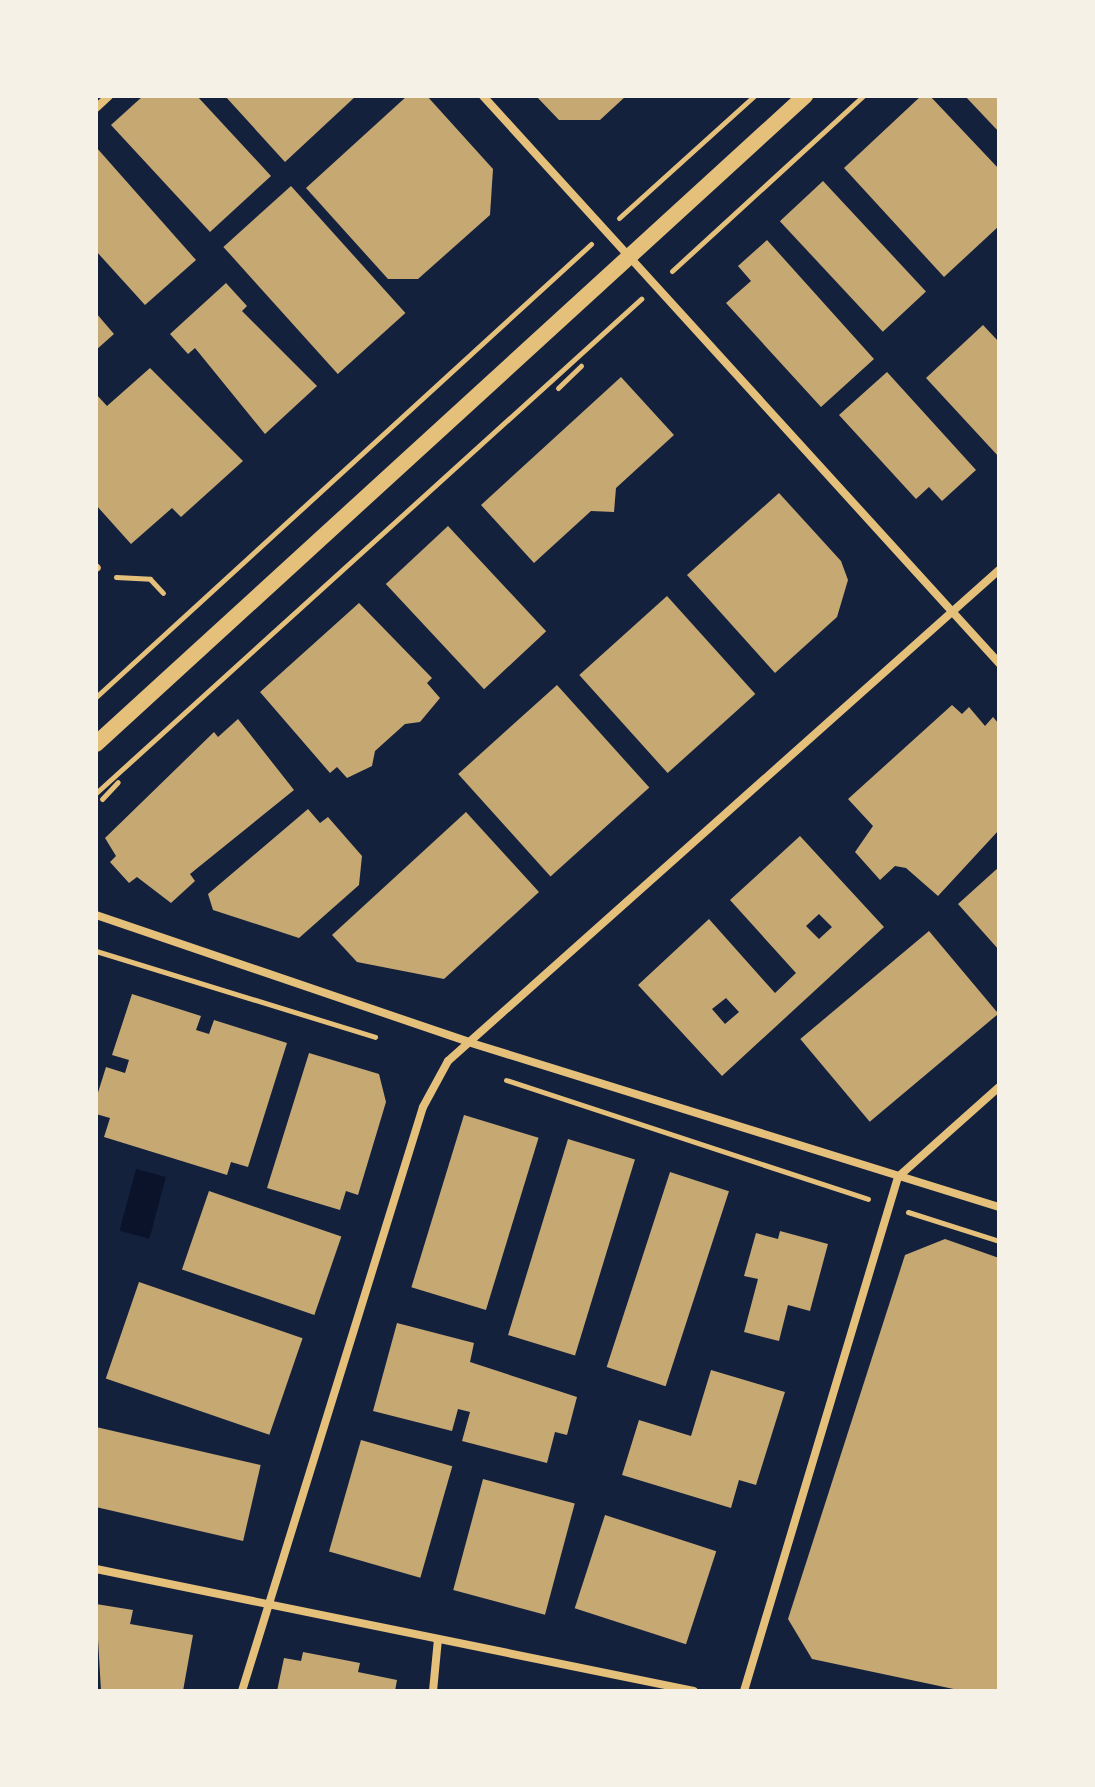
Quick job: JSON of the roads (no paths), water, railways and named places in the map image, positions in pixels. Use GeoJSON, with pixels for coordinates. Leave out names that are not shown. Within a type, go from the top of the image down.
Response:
{"type":"FeatureCollection","features":[{"type":"Feature","properties":{"kind":"main road"},"geometry":{"type":"LineString","coordinates":[[96,744],[805,96]]}},
{"type":"Feature","properties":{"kind":"street"},"geometry":{"type":"LineString","coordinates":[[96,108],[109,96]]}},
{"type":"Feature","properties":{"kind":"street"},"geometry":{"type":"LineString","coordinates":[[483,96],[999,663]]}},
{"type":"Feature","properties":{"kind":"street"},"geometry":{"type":"LineString","coordinates":[[242,1691],[423,1107],[468,1042],[999,570]]}},
{"type":"Feature","properties":{"kind":"street"},"geometry":{"type":"LineString","coordinates":[[96,915],[468,1042],[999,1207]]}},
{"type":"Feature","properties":{"kind":"street"},"geometry":{"type":"LineString","coordinates":[[744,1691],[898,1177],[999,1087]]}},
{"type":"Feature","properties":{"kind":"street"},"geometry":{"type":"LineString","coordinates":[[96,1569],[694,1691]]}},
{"type":"Feature","properties":{"kind":"street"},"geometry":{"type":"LineString","coordinates":[[433,1691],[438,1639]]}},
{"type":"Feature","properties":{"kind":"water"},"geometry":{"type":"Polygon","coordinates":[[[136,1169],[166,1177],[149,1239],[119,1231],[136,1169]]]}}]}
